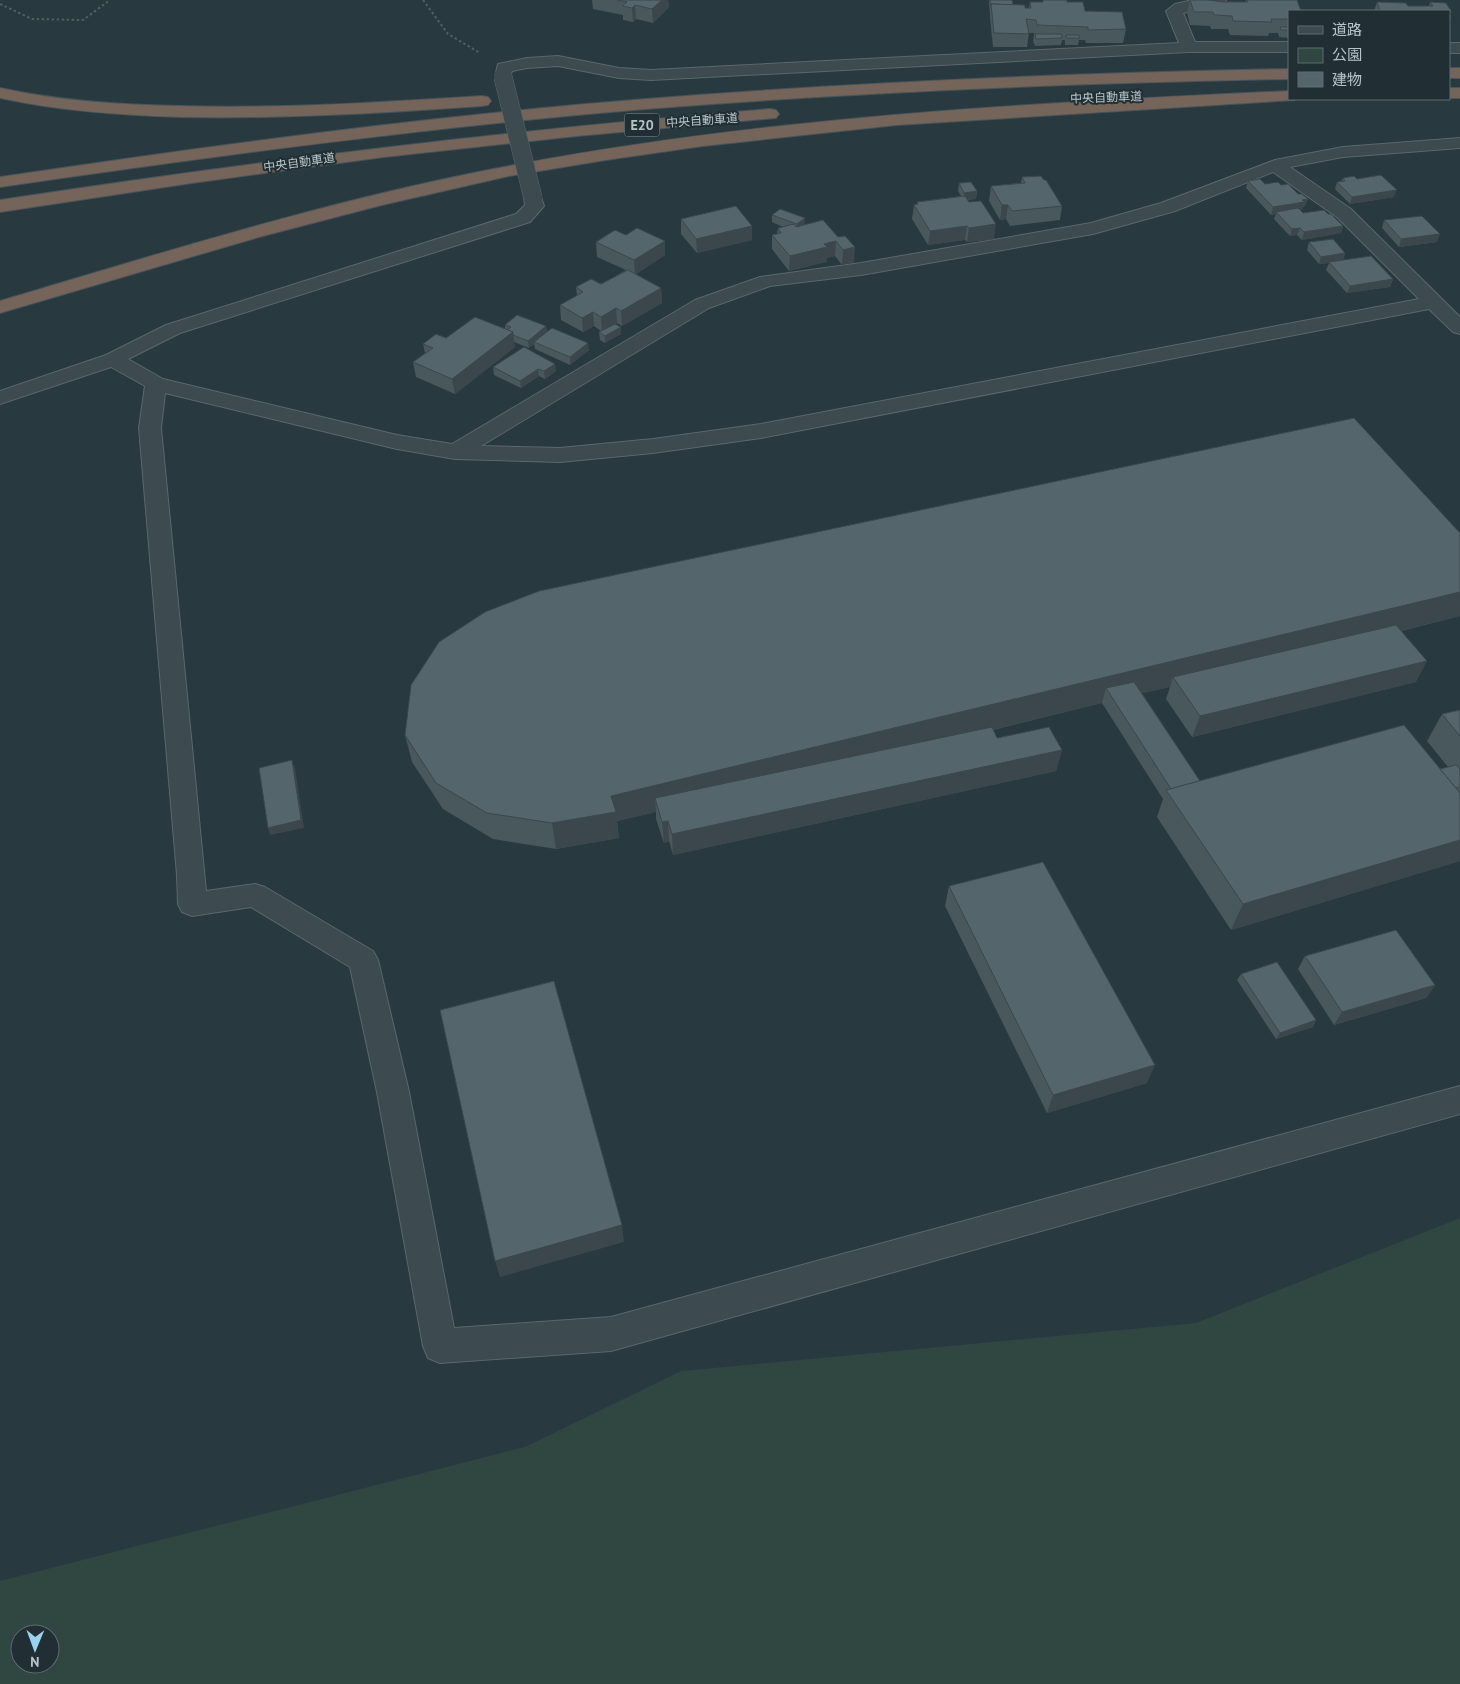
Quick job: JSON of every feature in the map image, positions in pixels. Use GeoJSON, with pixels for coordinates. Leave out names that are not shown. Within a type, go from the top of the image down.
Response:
{"type":"FeatureCollection","features":[{"type":"Feature","properties":{"kind":"highway"},"geometry":{"type":"LineString","coordinates":[[0,93],[62,104],[123,110],[189,112],[329,111],[927,74],[1062,69],[1288,69]]}},
{"type":"Feature","properties":{"kind":"highway","name":"中央自動車道"},"geometry":{"type":"LineString","coordinates":[[0,182],[140,160],[309,138],[646,104],[800,92],[1064,78],[1288,74]]}},
{"type":"Feature","properties":{"kind":"highway"},"geometry":{"type":"LineString","coordinates":[[0,307],[324,213],[508,171],[616,153],[748,135],[943,116],[1093,105],[1288,95]]}},
{"type":"Feature","properties":{"kind":"highway","name":"中央自動車道"},"geometry":{"type":"LineString","coordinates":[[0,206],[321,159],[517,136],[792,113],[1085,97],[1288,95]]}},
{"type":"Feature","properties":{"kind":"highway"},"geometry":{"type":"LineString","coordinates":[[0,313],[152,262]]}},
{"type":"Feature","properties":{"kind":"street"},"geometry":{"type":"LineString","coordinates":[[1189,47],[1174,11],[1180,7],[1218,0]]}},
{"type":"Feature","properties":{"kind":"street"},"geometry":{"type":"LineString","coordinates":[[0,398],[113,360],[173,329],[523,218],[535,206],[504,72],[527,63],[558,61],[619,74],[651,75],[1189,47],[1288,47]]}},
{"type":"Feature","properties":{"kind":"street"},"geometry":{"type":"LineString","coordinates":[[455,452],[702,304],[767,281],[861,269],[1093,228],[1168,207],[1275,165],[1343,152],[1460,143]]}},
{"type":"Feature","properties":{"kind":"street"},"geometry":{"type":"LineString","coordinates":[[1275,165],[1344,213],[1460,328]]}},
{"type":"Feature","properties":{"kind":"street"},"geometry":{"type":"LineString","coordinates":[[113,360],[156,384],[397,442],[455,452],[560,455],[653,446],[761,430],[1432,302]]}},
{"type":"Feature","properties":{"kind":"street"},"geometry":{"type":"LineString","coordinates":[[156,384],[150,428],[191,875],[192,904],[255,895],[363,960],[393,1092],[440,1346],[611,1334],[1460,1100]]}},
{"type":"Feature","properties":{"kind":"path"},"geometry":{"type":"LineString","coordinates":[[0,4],[32,20],[83,20],[110,0]]}},
{"type":"Feature","properties":{"kind":"path"},"geometry":{"type":"LineString","coordinates":[[422,0],[448,34],[504,72]]}},
{"type":"Feature","properties":{"kind":"green space"},"geometry":{"type":"Polygon","coordinates":[[[1460,1218],[1460,1684],[0,1684],[0,1581],[525,1447],[681,1371],[1196,1323],[1460,1218]]]}},
{"type":"Feature","properties":{"kind":"building"},"geometry":{"type":"Polygon","coordinates":[[[617,0],[662,0],[652,9],[635,5],[632,8],[622,6],[627,2],[617,0]]]}},
{"type":"Feature","properties":{"kind":"building"},"geometry":{"type":"Polygon","coordinates":[[[990,0],[1012,0],[1013,5],[991,4],[991,6],[990,0]]]}},
{"type":"Feature","properties":{"kind":"building"},"geometry":{"type":"Polygon","coordinates":[[[1043,0],[1083,2],[1085,11],[1122,12],[1126,29],[1088,30],[1088,27],[1037,25],[1036,20],[1026,19],[1029,34],[994,33],[991,4],[1025,5],[1025,8],[1031,8],[1030,2],[1043,2],[1043,0]]]}},
{"type":"Feature","properties":{"kind":"building"},"geometry":{"type":"Polygon","coordinates":[[[1190,0],[1248,2],[1247,0],[1297,0],[1301,10],[1288,10],[1288,19],[1271,19],[1272,22],[1233,21],[1232,16],[1214,15],[1213,12],[1194,12],[1190,0]]]}},
{"type":"Feature","properties":{"kind":"building"},"geometry":{"type":"Polygon","coordinates":[[[1377,2],[1406,3],[1408,6],[1433,6],[1430,2],[1446,3],[1451,11],[1450,10],[1380,10],[1377,2]]]}},
{"type":"Feature","properties":{"kind":"building"},"geometry":{"type":"Polygon","coordinates":[[[1280,27],[1288,27],[1288,30],[1281,30],[1280,27]]]}},
{"type":"Feature","properties":{"kind":"building"},"geometry":{"type":"Polygon","coordinates":[[[1035,34],[1061,34],[1062,38],[1036,39],[1035,34]]]}},
{"type":"Feature","properties":{"kind":"building"},"geometry":{"type":"Polygon","coordinates":[[[1066,35],[1079,35],[1080,38],[1066,38],[1066,35]]]}},
{"type":"Feature","properties":{"kind":"building"},"geometry":{"type":"Polygon","coordinates":[[[1381,175],[1397,190],[1352,197],[1337,182],[1345,181],[1343,178],[1354,176],[1357,179],[1381,175]]]}},
{"type":"Feature","properties":{"kind":"building"},"geometry":{"type":"Polygon","coordinates":[[[1041,176],[1046,180],[1062,206],[1012,211],[1008,205],[1002,205],[991,186],[1025,183],[1022,177],[1041,176]]]}},
{"type":"Feature","properties":{"kind":"building"},"geometry":{"type":"Polygon","coordinates":[[[1260,179],[1265,184],[1278,182],[1281,185],[1288,184],[1298,194],[1302,194],[1308,199],[1302,200],[1305,202],[1273,207],[1248,181],[1260,179]]]}},
{"type":"Feature","properties":{"kind":"building"},"geometry":{"type":"Polygon","coordinates":[[[971,182],[977,191],[964,193],[959,183],[971,182]]]}},
{"type":"Feature","properties":{"kind":"building"},"geometry":{"type":"Polygon","coordinates":[[[965,196],[969,202],[981,201],[996,224],[930,231],[914,205],[918,204],[917,202],[965,196]]]}},
{"type":"Feature","properties":{"kind":"building"},"geometry":{"type":"Polygon","coordinates":[[[736,206],[752,226],[696,239],[681,219],[736,206]]]}},
{"type":"Feature","properties":{"kind":"building"},"geometry":{"type":"Polygon","coordinates":[[[1298,208],[1303,213],[1324,210],[1343,226],[1304,232],[1300,228],[1292,229],[1276,212],[1298,208]]]}},
{"type":"Feature","properties":{"kind":"building"},"geometry":{"type":"Polygon","coordinates":[[[780,209],[805,218],[797,224],[772,215],[780,209]]]}},
{"type":"Feature","properties":{"kind":"building"},"geometry":{"type":"Polygon","coordinates":[[[1422,216],[1440,234],[1401,239],[1384,220],[1422,216]]]}},
{"type":"Feature","properties":{"kind":"building"},"geometry":{"type":"Polygon","coordinates":[[[823,220],[838,237],[845,236],[855,247],[843,250],[836,241],[824,244],[827,247],[790,256],[772,235],[781,233],[778,228],[794,224],[796,227],[823,220]]]}},
{"type":"Feature","properties":{"kind":"building"},"geometry":{"type":"Polygon","coordinates":[[[637,228],[665,241],[634,260],[596,242],[615,230],[626,235],[637,228]]]}},
{"type":"Feature","properties":{"kind":"building"},"geometry":{"type":"Polygon","coordinates":[[[1333,239],[1345,253],[1321,257],[1309,242],[1333,239]]]}},
{"type":"Feature","properties":{"kind":"building"},"geometry":{"type":"Polygon","coordinates":[[[1371,256],[1393,279],[1350,286],[1329,262],[1371,256]]]}},
{"type":"Feature","properties":{"kind":"building"},"geometry":{"type":"Polygon","coordinates":[[[628,270],[661,288],[621,311],[616,308],[601,317],[593,312],[582,318],[560,305],[583,292],[576,287],[591,279],[601,284],[628,270]]]}},
{"type":"Feature","properties":{"kind":"building"},"geometry":{"type":"Polygon","coordinates":[[[517,315],[546,326],[528,341],[513,335],[513,332],[507,330],[511,327],[505,325],[517,315]]]}},
{"type":"Feature","properties":{"kind":"building"},"geometry":{"type":"Polygon","coordinates":[[[475,317],[513,332],[452,379],[413,362],[433,348],[423,344],[436,334],[446,338],[475,317]]]}},
{"type":"Feature","properties":{"kind":"building"},"geometry":{"type":"Polygon","coordinates":[[[615,324],[621,327],[605,336],[599,332],[615,324]]]}},
{"type":"Feature","properties":{"kind":"building"},"geometry":{"type":"Polygon","coordinates":[[[552,328],[588,343],[570,357],[534,342],[552,328]]]}},
{"type":"Feature","properties":{"kind":"building"},"geometry":{"type":"Polygon","coordinates":[[[524,347],[555,364],[544,371],[538,369],[520,381],[493,367],[524,347]]]}},
{"type":"Feature","properties":{"kind":"building"},"geometry":{"type":"Polygon","coordinates":[[[1354,418],[1460,533],[1460,592],[611,796],[616,812],[552,823],[487,813],[436,783],[405,735],[411,685],[439,642],[485,612],[539,591],[1354,418]]]}},
{"type":"Feature","properties":{"kind":"building"},"geometry":{"type":"Polygon","coordinates":[[[1396,625],[1427,661],[1200,716],[1173,677],[1396,625]]]}},
{"type":"Feature","properties":{"kind":"building"},"geometry":{"type":"Polygon","coordinates":[[[1134,682],[1200,781],[1171,789],[1106,688],[1134,682]]]}},
{"type":"Feature","properties":{"kind":"building"},"geometry":{"type":"Polygon","coordinates":[[[1460,710],[1460,736],[1442,714],[1460,710]]]}},
{"type":"Feature","properties":{"kind":"building"},"geometry":{"type":"Polygon","coordinates":[[[1404,725],[1460,793],[1460,840],[1243,904],[1166,790],[1404,725]]]}},
{"type":"Feature","properties":{"kind":"building"},"geometry":{"type":"Polygon","coordinates":[[[992,727],[997,738],[1049,727],[1062,750],[672,834],[668,821],[662,822],[655,798],[992,727]]]}},
{"type":"Feature","properties":{"kind":"building"},"geometry":{"type":"Polygon","coordinates":[[[292,760],[301,820],[268,828],[259,768],[292,760]]]}},
{"type":"Feature","properties":{"kind":"building"},"geometry":{"type":"Polygon","coordinates":[[[1456,765],[1460,769],[1460,787],[1456,788],[1440,769],[1456,765]]]}},
{"type":"Feature","properties":{"kind":"building"},"geometry":{"type":"Polygon","coordinates":[[[1043,862],[1155,1065],[1053,1095],[949,886],[1043,862]]]}},
{"type":"Feature","properties":{"kind":"building"},"geometry":{"type":"Polygon","coordinates":[[[1396,930],[1435,985],[1342,1012],[1305,956],[1396,930]]]}},
{"type":"Feature","properties":{"kind":"building"},"geometry":{"type":"Polygon","coordinates":[[[1277,962],[1316,1020],[1280,1033],[1241,974],[1277,962]]]}},
{"type":"Feature","properties":{"kind":"building"},"geometry":{"type":"Polygon","coordinates":[[[554,981],[622,1225],[495,1261],[440,1010],[554,981]]]}}]}
